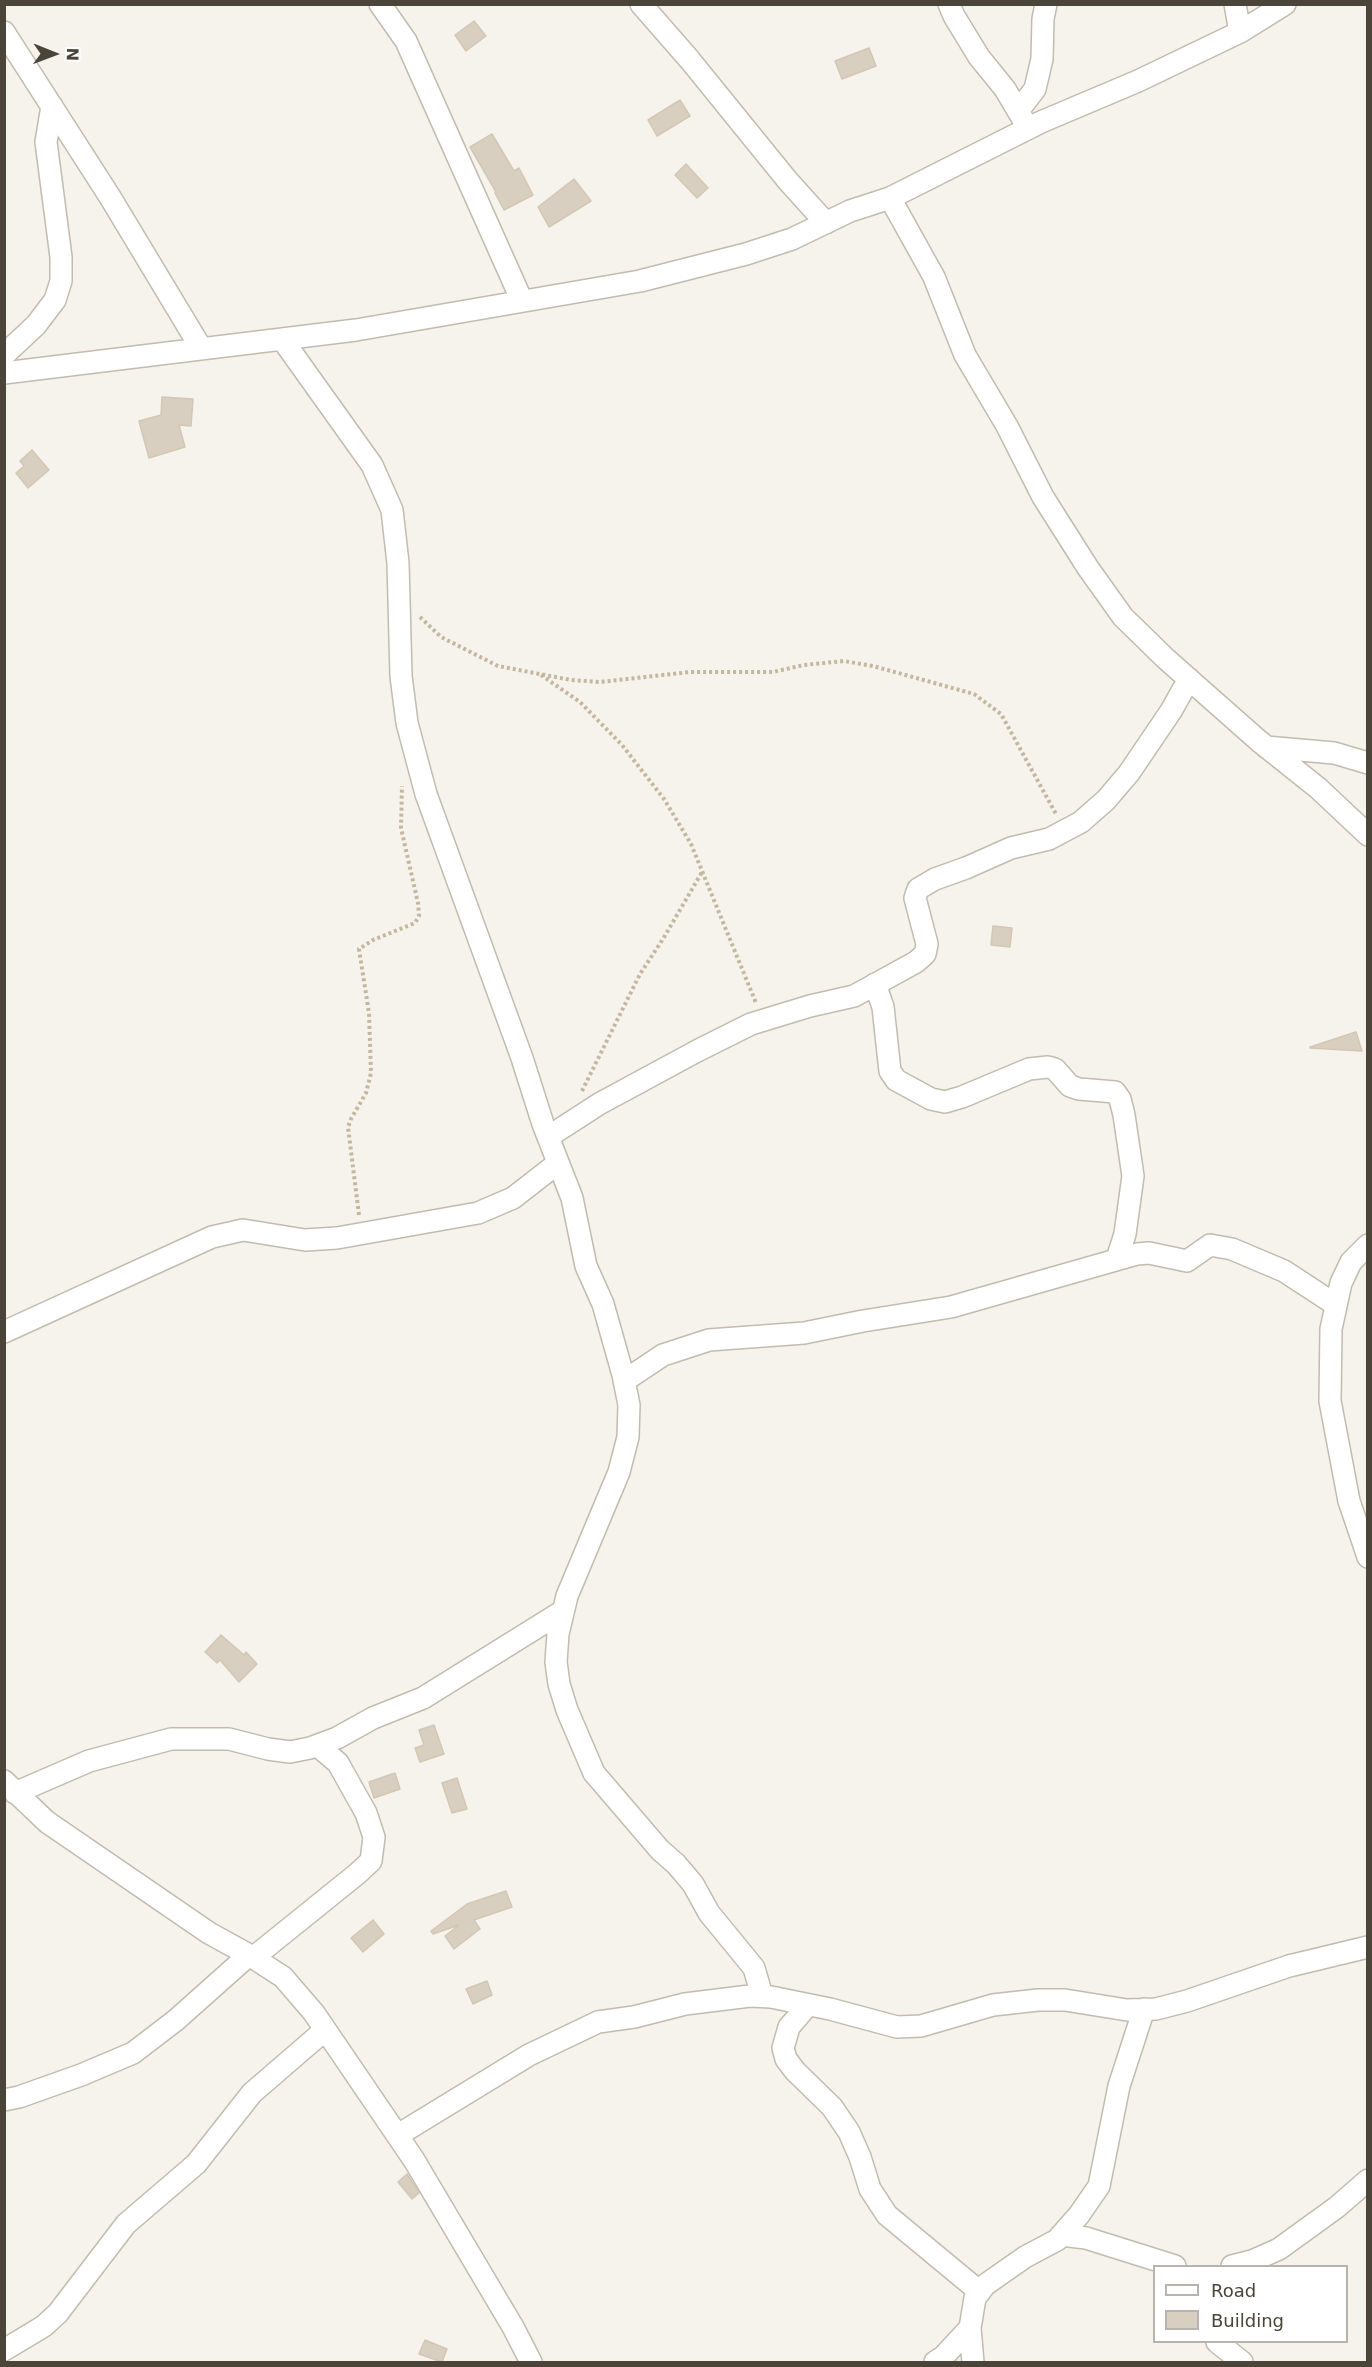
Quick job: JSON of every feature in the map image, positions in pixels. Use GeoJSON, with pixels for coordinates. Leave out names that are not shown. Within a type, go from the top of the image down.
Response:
{"type":"FeatureCollection","features":[{"type":"Feature","properties":{"kind":"street"},"geometry":{"type":"LineString","coordinates":[[380,4],[406,41],[522,301]]}},
{"type":"Feature","properties":{"kind":"street"},"geometry":{"type":"LineString","coordinates":[[641,4],[788,181],[826,223]]}},
{"type":"Feature","properties":{"kind":"street"},"geometry":{"type":"LineString","coordinates":[[949,4],[979,57],[1005,89],[1023,120]]}},
{"type":"Feature","properties":{"kind":"street"},"geometry":{"type":"LineString","coordinates":[[1023,120],[1035,89],[1042,59],[1047,4]]}},
{"type":"Feature","properties":{"kind":"street"},"geometry":{"type":"LineString","coordinates":[[1235,4],[1240,32]]}},
{"type":"Feature","properties":{"kind":"street"},"geometry":{"type":"LineString","coordinates":[[4,373],[356,330],[640,281],[735,257],[792,239],[850,211],[890,198],[1023,120],[1138,81],[1240,32],[1285,4]]}},
{"type":"Feature","properties":{"kind":"street"},"geometry":{"type":"LineString","coordinates":[[4,32],[201,348]]}},
{"type":"Feature","properties":{"kind":"street"},"geometry":{"type":"LineString","coordinates":[[4,355],[36,325],[55,300],[61,281],[61,257],[46,142],[52,106]]}},
{"type":"Feature","properties":{"kind":"street"},"geometry":{"type":"LineString","coordinates":[[890,198],[934,277],[965,355],[1007,426],[1048,506],[1123,617],[1266,747],[1318,788],[1368,835]]}},
{"type":"Feature","properties":{"kind":"street"},"geometry":{"type":"LineString","coordinates":[[282,339],[372,465],[392,510],[398,562],[402,676],[407,723],[426,794],[522,1058],[548,1137],[572,1198],[586,1266],[603,1304],[629,1405],[628,1437],[619,1472],[563,1611],[558,1634],[556,1662],[559,1684],[585,1756],[594,1773],[693,1884],[709,1913],[754,1968],[762,1996]]}},
{"type":"Feature","properties":{"kind":"street"},"geometry":{"type":"LineString","coordinates":[[548,1137],[599,1104],[751,1024],[810,1006],[854,996],[916,962],[925,954],[927,944],[915,898],[918,889],[924,884],[1011,848],[1049,839],[1081,822],[1106,800],[1130,773],[1190,679]]}},
{"type":"Feature","properties":{"kind":"street"},"geometry":{"type":"LineString","coordinates":[[1266,747],[1334,753],[1368,763]]}},
{"type":"Feature","properties":{"kind":"street"},"geometry":{"type":"LineString","coordinates":[[875,984],[883,1007],[890,1071],[896,1080],[931,1099],[945,1102],[1029,1069],[1048,1067],[1055,1068],[1070,1086],[1078,1089],[1115,1092],[1124,1115],[1133,1176],[1125,1234],[1117,1259]]}},
{"type":"Feature","properties":{"kind":"street"},"geometry":{"type":"LineString","coordinates":[[4,1332],[213,1237],[243,1230],[305,1240],[337,1238],[478,1213],[513,1198],[558,1163]]}},
{"type":"Feature","properties":{"kind":"street"},"geometry":{"type":"LineString","coordinates":[[624,1381],[663,1355],[710,1340],[804,1333],[863,1320],[951,1307],[1144,1252],[1186,1261],[1210,1245],[1221,1245],[1284,1271],[1336,1305]]}},
{"type":"Feature","properties":{"kind":"street"},"geometry":{"type":"LineString","coordinates":[[1368,1245],[1351,1262],[1341,1283],[1331,1329],[1330,1401],[1349,1501],[1368,1557]]}},
{"type":"Feature","properties":{"kind":"street"},"geometry":{"type":"LineString","coordinates":[[7,1784],[171,1739],[229,1739],[290,1752],[318,1746],[373,1718],[423,1698],[563,1611]]}},
{"type":"Feature","properties":{"kind":"street"},"geometry":{"type":"LineString","coordinates":[[4,2100],[81,2075],[133,2053],[371,1861],[374,1837],[366,1813],[338,1763],[318,1746]]}},
{"type":"Feature","properties":{"kind":"street"},"geometry":{"type":"LineString","coordinates":[[7,1784],[47,1822],[209,1933],[283,1977],[325,2030],[398,2135],[462,2239],[531,2362]]}},
{"type":"Feature","properties":{"kind":"street"},"geometry":{"type":"LineString","coordinates":[[398,2135],[529,2055],[598,2022],[634,2017],[717,1998],[762,1996],[897,2027],[921,2026],[993,2005],[1038,2000],[1065,2000],[1127,2010],[1144,2009],[1187,2001],[1289,1966],[1368,1947]]}},
{"type":"Feature","properties":{"kind":"street"},"geometry":{"type":"LineString","coordinates":[[808,2005],[786,2032],[783,2048],[786,2059],[795,2072],[832,2107],[849,2132],[870,2189],[886,2216],[980,2292]]}},
{"type":"Feature","properties":{"kind":"street"},"geometry":{"type":"LineString","coordinates":[[973,2362],[970,2328],[975,2298],[984,2285],[1057,2240],[1079,2215],[1099,2186],[1119,2086],[1144,2009]]}},
{"type":"Feature","properties":{"kind":"street"},"geometry":{"type":"LineString","coordinates":[[4,2350],[44,2326],[58,2313],[126,2224],[196,2164],[252,2093],[325,2030]]}},
{"type":"Feature","properties":{"kind":"street"},"geometry":{"type":"LineString","coordinates":[[1236,2265],[1252,2261],[1279,2248],[1337,2207],[1368,2180]]}},
{"type":"Feature","properties":{"kind":"street"},"geometry":{"type":"LineString","coordinates":[[1062,2235],[1086,2238],[1168,2265]]}},
{"type":"Feature","properties":{"kind":"street"},"geometry":{"type":"LineString","coordinates":[[935,2362],[943,2357],[970,2328]]}},
{"type":"Feature","properties":{"kind":"street"},"geometry":{"type":"LineString","coordinates":[[1218,2343],[1242,2362]]}},
{"type":"Feature","properties":{"kind":"path"},"geometry":{"type":"LineString","coordinates":[[399,599],[441,636],[471,654],[498,666],[571,680],[600,682],[690,672],[773,672],[804,665],[843,661],[873,666],[974,694],[1001,714],[1066,830]]}},
{"type":"Feature","properties":{"kind":"path"},"geometry":{"type":"LineString","coordinates":[[540,674],[580,702],[633,758],[664,799],[691,844],[764,1021]]}},
{"type":"Feature","properties":{"kind":"path"},"geometry":{"type":"LineString","coordinates":[[362,1234],[348,1127],[366,1093],[372,1073],[369,1013],[360,949],[372,940],[418,920],[418,903],[401,828],[402,781]]}},
{"type":"Feature","properties":{"kind":"path"},"geometry":{"type":"LineString","coordinates":[[580,1095],[640,975],[702,871]]}},
{"type":"Feature","properties":{"kind":"building"},"geometry":{"type":"Polygon","coordinates":[[[474,21],[486,36],[466,51],[455,35],[474,21]]]}},
{"type":"Feature","properties":{"kind":"building"},"geometry":{"type":"Polygon","coordinates":[[[869,48],[876,66],[842,79],[835,61],[869,48]]]}},
{"type":"Feature","properties":{"kind":"building"},"geometry":{"type":"Polygon","coordinates":[[[680,100],[690,116],[657,136],[648,120],[680,100]]]}},
{"type":"Feature","properties":{"kind":"building"},"geometry":{"type":"Polygon","coordinates":[[[492,134],[514,171],[519,168],[533,195],[504,210],[470,147],[492,134]]]}},
{"type":"Feature","properties":{"kind":"building"},"geometry":{"type":"Polygon","coordinates":[[[686,164],[708,188],[697,198],[675,175],[686,164]]]}},
{"type":"Feature","properties":{"kind":"building"},"geometry":{"type":"Polygon","coordinates":[[[574,179],[591,201],[549,227],[538,207],[574,179]]]}},
{"type":"Feature","properties":{"kind":"building"},"geometry":{"type":"Polygon","coordinates":[[[162,397],[193,399],[191,426],[179,425],[185,447],[149,458],[139,421],[161,415],[162,397]]]}},
{"type":"Feature","properties":{"kind":"building"},"geometry":{"type":"Polygon","coordinates":[[[32,450],[49,470],[28,488],[16,473],[24,466],[20,461],[32,450]]]}},
{"type":"Feature","properties":{"kind":"building"},"geometry":{"type":"Polygon","coordinates":[[[993,926],[1012,928],[1010,947],[991,945],[993,926]]]}},
{"type":"Feature","properties":{"kind":"building"},"geometry":{"type":"Polygon","coordinates":[[[1356,1032],[1362,1051],[1310,1048],[1310,1047],[1356,1032]]]}},
{"type":"Feature","properties":{"kind":"building"},"geometry":{"type":"Polygon","coordinates":[[[221,1635],[244,1655],[246,1652],[257,1664],[239,1682],[220,1660],[217,1663],[205,1652],[221,1635]]]}},
{"type":"Feature","properties":{"kind":"building"},"geometry":{"type":"Polygon","coordinates":[[[434,1725],[444,1754],[420,1762],[415,1748],[424,1745],[419,1730],[434,1725]]]}},
{"type":"Feature","properties":{"kind":"building"},"geometry":{"type":"Polygon","coordinates":[[[395,1773],[400,1789],[374,1798],[369,1782],[395,1773]]]}},
{"type":"Feature","properties":{"kind":"building"},"geometry":{"type":"Polygon","coordinates":[[[457,1778],[467,1809],[452,1813],[442,1783],[457,1778]]]}},
{"type":"Feature","properties":{"kind":"building"},"geometry":{"type":"Polygon","coordinates":[[[506,1891],[512,1907],[474,1920],[480,1929],[454,1949],[445,1936],[459,1925],[433,1934],[431,1931],[467,1904],[506,1891]]]}},
{"type":"Feature","properties":{"kind":"building"},"geometry":{"type":"Polygon","coordinates":[[[373,1920],[384,1934],[363,1952],[351,1938],[373,1920]]]}},
{"type":"Feature","properties":{"kind":"building"},"geometry":{"type":"Polygon","coordinates":[[[487,1981],[492,1995],[473,2004],[466,1989],[487,1981]]]}},
{"type":"Feature","properties":{"kind":"building"},"geometry":{"type":"Polygon","coordinates":[[[407,2174],[419,2193],[412,2199],[398,2182],[407,2174]]]}},
{"type":"Feature","properties":{"kind":"building"},"geometry":{"type":"Polygon","coordinates":[[[425,2340],[447,2349],[442,2362],[419,2354],[425,2340]]]}}]}
